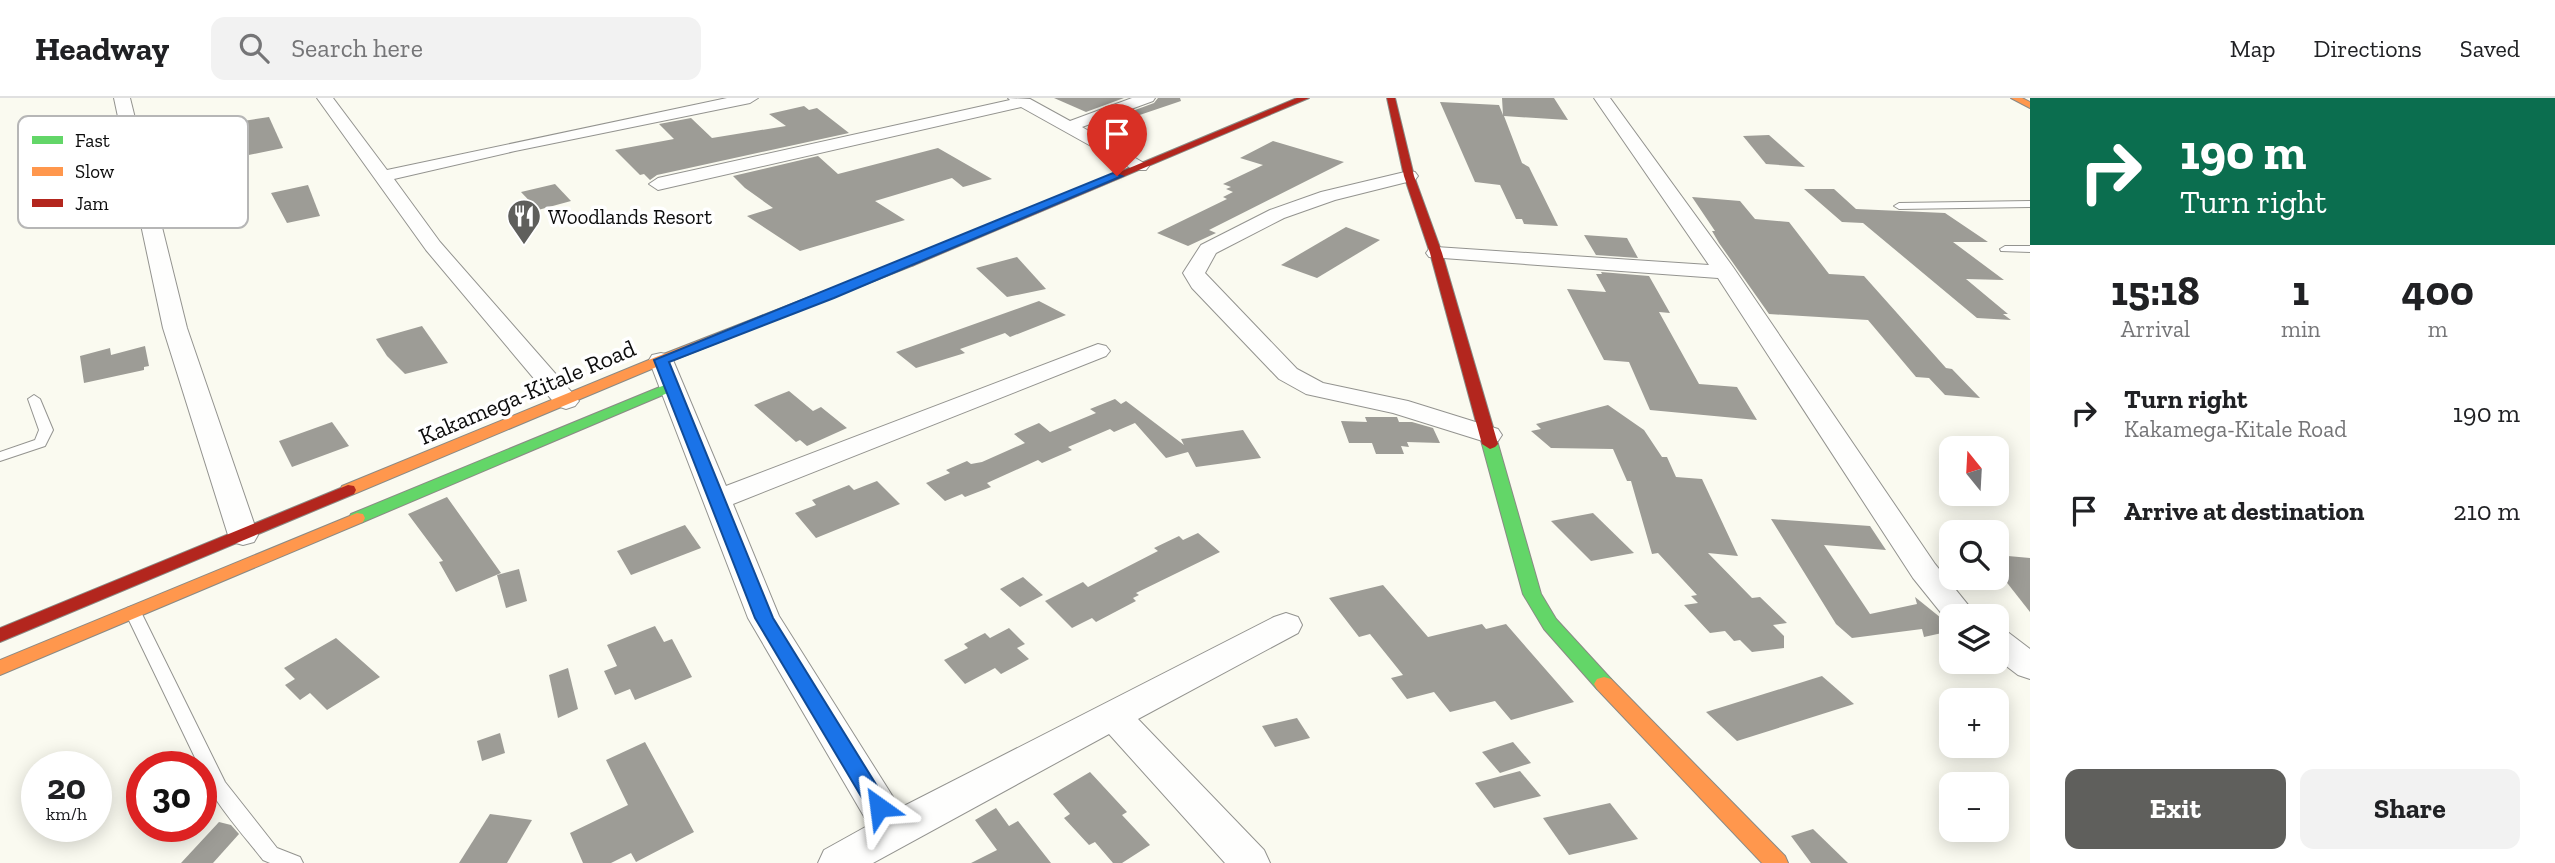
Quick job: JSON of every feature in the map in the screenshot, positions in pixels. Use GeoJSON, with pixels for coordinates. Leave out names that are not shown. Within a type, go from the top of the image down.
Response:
{"type":"FeatureCollection","features":[{"type":"Feature","properties":{"kind":"main road","name":"Kakamega-Kitale Road"},"geometry":{"type":"LineString","coordinates":[[0,635],[566,401],[666,373],[830,295],[1305,98]]}},
{"type":"Feature","properties":{"kind":"main road"},"geometry":{"type":"LineString","coordinates":[[1391,98],[1409,176],[1436,253],[1532,594],[1549,624],[1578,657],[1777,863]]}},
{"type":"Feature","properties":{"kind":"main road"},"geometry":{"type":"LineString","coordinates":[[2015,98],[2030,104]]}},
{"type":"Feature","properties":{"kind":"main road"},"geometry":{"type":"LineString","coordinates":[[0,668],[133,612],[666,373]]}},
{"type":"Feature","properties":{"kind":"street"},"geometry":{"type":"LineString","coordinates":[[122,98],[126,116]]}},
{"type":"Feature","properties":{"kind":"street"},"geometry":{"type":"LineString","coordinates":[[325,98],[433,246],[566,401]]}},
{"type":"Feature","properties":{"kind":"street"},"geometry":{"type":"LineString","coordinates":[[381,177],[515,146],[750,98]]}},
{"type":"Feature","properties":{"kind":"street"},"geometry":{"type":"LineString","coordinates":[[1068,127],[1147,98]]}},
{"type":"Feature","properties":{"kind":"street"},"geometry":{"type":"LineString","coordinates":[[1602,98],[1725,272],[1924,570],[1951,604]]}},
{"type":"Feature","properties":{"kind":"street"},"geometry":{"type":"LineString","coordinates":[[658,184],[1020,100],[1140,166]]}},
{"type":"Feature","properties":{"kind":"street"},"geometry":{"type":"LineString","coordinates":[[1409,176],[1328,196],[1277,214],[1208,250],[1194,273],[1200,283],[1288,374],[1315,389],[1399,406],[1489,435]]}},
{"type":"Feature","properties":{"kind":"street"},"geometry":{"type":"LineString","coordinates":[[152,228],[175,328],[243,535]]}},
{"type":"Feature","properties":{"kind":"street"},"geometry":{"type":"LineString","coordinates":[[1436,253],[1725,272]]}},
{"type":"Feature","properties":{"kind":"street"},"geometry":{"type":"LineString","coordinates":[[717,500],[1098,351]]}},
{"type":"Feature","properties":{"kind":"street"},"geometry":{"type":"LineString","coordinates":[[666,373],[764,618],[893,831]]}},
{"type":"Feature","properties":{"kind":"street"},"geometry":{"type":"LineString","coordinates":[[838,863],[893,831],[1286,625]]}},
{"type":"Feature","properties":{"kind":"street"},"geometry":{"type":"LineString","coordinates":[[2009,651],[2030,666]]}},
{"type":"Feature","properties":{"kind":"street"},"geometry":{"type":"LineString","coordinates":[[1113,716],[1250,863]]}},
{"type":"Feature","properties":{"kind":"lane"},"geometry":{"type":"LineString","coordinates":[[1899,206],[2030,204]]}},
{"type":"Feature","properties":{"kind":"lane"},"geometry":{"type":"LineString","coordinates":[[2005,249],[2030,249]]}},
{"type":"Feature","properties":{"kind":"lane"},"geometry":{"type":"LineString","coordinates":[[0,457],[40,443],[46,430],[34,399]]}},
{"type":"Feature","properties":{"kind":"lane"},"geometry":{"type":"LineString","coordinates":[[133,612],[218,787],[270,854],[293,863]]}},
{"type":"Feature","properties":{"kind":"building"},"geometry":{"type":"Polygon","coordinates":[[[1054,98],[1124,98],[1086,112],[1054,98]]]}},
{"type":"Feature","properties":{"kind":"building"},"geometry":{"type":"Polygon","coordinates":[[[1158,98],[1180,98],[1181,101],[1116,123],[1108,120],[1154,103],[1158,98]]]}},
{"type":"Feature","properties":{"kind":"building"},"geometry":{"type":"Polygon","coordinates":[[[1502,98],[1554,98],[1568,120],[1504,116],[1522,163],[1529,167],[1558,226],[1524,224],[1522,219],[1516,219],[1500,185],[1475,182],[1440,102],[1499,105],[1503,115],[1502,98]]]}},
{"type":"Feature","properties":{"kind":"building"},"geometry":{"type":"Polygon","coordinates":[[[804,106],[809,110],[817,108],[849,133],[657,175],[650,180],[644,174],[640,175],[615,150],[674,139],[659,124],[691,118],[712,138],[786,126],[769,114],[804,106]]]}},
{"type":"Feature","properties":{"kind":"building"},"geometry":{"type":"Polygon","coordinates":[[[269,117],[283,148],[248,155],[248,120],[269,117]]]}},
{"type":"Feature","properties":{"kind":"building"},"geometry":{"type":"Polygon","coordinates":[[[1769,135],[1805,167],[1766,164],[1743,136],[1769,135]]]}},
{"type":"Feature","properties":{"kind":"building"},"geometry":{"type":"Polygon","coordinates":[[[1273,141],[1344,162],[1209,230],[1216,233],[1188,246],[1157,233],[1227,199],[1223,197],[1233,192],[1226,189],[1231,187],[1223,184],[1263,165],[1240,158],[1273,141]]]}},
{"type":"Feature","properties":{"kind":"building"},"geometry":{"type":"Polygon","coordinates":[[[938,148],[992,179],[963,187],[952,178],[875,201],[905,220],[800,251],[747,216],[773,208],[733,176],[818,156],[838,174],[938,148]]]}},
{"type":"Feature","properties":{"kind":"building"},"geometry":{"type":"Polygon","coordinates":[[[555,184],[571,201],[538,210],[521,192],[555,184]]]}},
{"type":"Feature","properties":{"kind":"building"},"geometry":{"type":"Polygon","coordinates":[[[308,185],[320,216],[287,223],[271,193],[308,185]]]}},
{"type":"Feature","properties":{"kind":"building"},"geometry":{"type":"Polygon","coordinates":[[[1804,189],[1834,189],[1856,209],[1945,213],[1988,242],[1953,242],[2004,280],[1966,279],[2008,314],[2003,314],[2011,320],[1977,318],[1863,223],[1842,222],[1804,189]]]}},
{"type":"Feature","properties":{"kind":"building"},"geometry":{"type":"Polygon","coordinates":[[[1692,197],[1740,201],[1755,219],[1789,222],[1829,274],[1864,276],[1946,368],[1952,369],[1980,398],[1945,395],[1929,378],[1916,377],[1868,320],[1769,314],[1719,243],[1712,231],[1715,231],[1692,197]]]}},
{"type":"Feature","properties":{"kind":"building"},"geometry":{"type":"Polygon","coordinates":[[[1346,227],[1380,240],[1317,278],[1281,265],[1346,227]]]}},
{"type":"Feature","properties":{"kind":"building"},"geometry":{"type":"Polygon","coordinates":[[[1584,235],[1627,238],[1638,258],[1596,255],[1584,235]]]}},
{"type":"Feature","properties":{"kind":"building"},"geometry":{"type":"Polygon","coordinates":[[[1017,257],[1046,289],[1007,297],[976,268],[1017,257]]]}},
{"type":"Feature","properties":{"kind":"building"},"geometry":{"type":"Polygon","coordinates":[[[1601,272],[1649,276],[1670,313],[1659,312],[1699,384],[1737,387],[1757,420],[1650,410],[1629,362],[1604,360],[1567,289],[1606,292],[1596,274],[1602,274],[1601,272]]]}},
{"type":"Feature","properties":{"kind":"building"},"geometry":{"type":"Polygon","coordinates":[[[1039,301],[1066,315],[1010,337],[1005,333],[960,349],[965,353],[916,368],[896,352],[1039,301]]]}},
{"type":"Feature","properties":{"kind":"building"},"geometry":{"type":"Polygon","coordinates":[[[422,326],[448,363],[405,374],[387,356],[376,339],[422,326]]]}},
{"type":"Feature","properties":{"kind":"building"},"geometry":{"type":"Polygon","coordinates":[[[145,346],[149,366],[144,367],[144,370],[84,383],[80,356],[110,348],[111,355],[145,346]]]}},
{"type":"Feature","properties":{"kind":"building"},"geometry":{"type":"Polygon","coordinates":[[[789,391],[813,411],[821,407],[847,428],[807,446],[800,440],[796,442],[754,405],[789,391]]]}},
{"type":"Feature","properties":{"kind":"building"},"geometry":{"type":"Polygon","coordinates":[[[1115,399],[1121,404],[1126,401],[1184,445],[1181,439],[1243,430],[1261,458],[1196,467],[1188,452],[1166,458],[1135,423],[1114,432],[1110,429],[1068,447],[1072,450],[1042,463],[1038,460],[987,483],[991,487],[965,497],[962,494],[945,501],[926,483],[950,473],[946,470],[967,461],[971,464],[982,462],[1025,443],[1014,434],[1039,423],[1050,432],[1096,413],[1090,409],[1115,399]]]}},
{"type":"Feature","properties":{"kind":"building"},"geometry":{"type":"Polygon","coordinates":[[[1608,405],[1644,430],[1662,457],[1667,457],[1676,477],[1702,479],[1738,556],[1708,553],[1752,598],[1760,597],[1787,623],[1773,625],[1784,636],[1784,648],[1752,652],[1740,640],[1734,641],[1725,631],[1710,633],[1684,605],[1698,603],[1691,596],[1697,595],[1658,553],[1652,554],[1631,481],[1627,481],[1613,449],[1551,448],[1531,431],[1541,429],[1536,424],[1608,405]]]}},
{"type":"Feature","properties":{"kind":"building"},"geometry":{"type":"Polygon","coordinates":[[[1365,417],[1397,417],[1399,422],[1412,422],[1433,428],[1440,443],[1407,442],[1409,447],[1401,446],[1404,454],[1376,454],[1372,443],[1349,443],[1341,421],[1367,422],[1365,417]]]}},
{"type":"Feature","properties":{"kind":"building"},"geometry":{"type":"Polygon","coordinates":[[[332,422],[349,446],[292,467],[279,441],[332,422]]]}},
{"type":"Feature","properties":{"kind":"building"},"geometry":{"type":"Polygon","coordinates":[[[877,481],[900,504],[816,538],[795,513],[816,505],[812,500],[849,485],[854,490],[877,481]]]}},
{"type":"Feature","properties":{"kind":"building"},"geometry":{"type":"Polygon","coordinates":[[[447,497],[501,573],[456,592],[439,562],[443,561],[408,514],[447,497]]]}},
{"type":"Feature","properties":{"kind":"building"},"geometry":{"type":"Polygon","coordinates":[[[1593,513],[1634,553],[1591,561],[1551,521],[1593,513]]]}},
{"type":"Feature","properties":{"kind":"building"},"geometry":{"type":"Polygon","coordinates":[[[1771,519],[1870,526],[1886,550],[1824,545],[1870,614],[1917,604],[1915,597],[1939,616],[1939,634],[1924,637],[1922,629],[1852,638],[1836,624],[1771,519]]]}},
{"type":"Feature","properties":{"kind":"building"},"geometry":{"type":"Polygon","coordinates":[[[685,525],[701,548],[631,575],[617,551],[685,525]]]}},
{"type":"Feature","properties":{"kind":"building"},"geometry":{"type":"Polygon","coordinates":[[[1198,533],[1220,552],[1136,593],[1139,595],[1133,598],[1136,601],[1096,622],[1092,618],[1072,628],[1045,601],[1083,582],[1088,587],[1158,551],[1154,548],[1179,536],[1183,540],[1198,533]]]}},
{"type":"Feature","properties":{"kind":"building"},"geometry":{"type":"Polygon","coordinates":[[[2009,556],[2030,558],[2030,612],[2009,585],[2009,556]]]}},
{"type":"Feature","properties":{"kind":"building"},"geometry":{"type":"Polygon","coordinates":[[[519,569],[527,601],[506,608],[497,575],[519,569]]]}},
{"type":"Feature","properties":{"kind":"building"},"geometry":{"type":"Polygon","coordinates":[[[1023,577],[1043,595],[1020,607],[1000,589],[1023,577]]]}},
{"type":"Feature","properties":{"kind":"building"},"geometry":{"type":"Polygon","coordinates":[[[1383,585],[1428,637],[1482,624],[1486,629],[1506,624],[1574,702],[1511,720],[1495,701],[1450,712],[1434,692],[1407,699],[1391,678],[1403,675],[1370,634],[1359,637],[1329,598],[1383,585]]]}},
{"type":"Feature","properties":{"kind":"building"},"geometry":{"type":"Polygon","coordinates":[[[655,626],[664,642],[672,639],[692,677],[635,700],[630,689],[615,695],[604,671],[617,666],[607,645],[655,626]]]}},
{"type":"Feature","properties":{"kind":"building"},"geometry":{"type":"Polygon","coordinates":[[[1009,628],[1025,644],[1017,648],[1029,659],[1001,674],[995,668],[965,684],[944,660],[968,648],[964,644],[985,633],[990,638],[1009,628]]]}},
{"type":"Feature","properties":{"kind":"building"},"geometry":{"type":"Polygon","coordinates":[[[336,638],[380,677],[327,710],[310,693],[300,700],[285,685],[295,679],[284,668],[336,638]]]}},
{"type":"Feature","properties":{"kind":"building"},"geometry":{"type":"Polygon","coordinates":[[[568,668],[578,709],[558,718],[549,675],[568,668]]]}},
{"type":"Feature","properties":{"kind":"building"},"geometry":{"type":"Polygon","coordinates":[[[1822,676],[1854,704],[1737,741],[1706,712],[1822,676]]]}},
{"type":"Feature","properties":{"kind":"building"},"geometry":{"type":"Polygon","coordinates":[[[1297,718],[1310,738],[1275,747],[1262,726],[1297,718]]]}},
{"type":"Feature","properties":{"kind":"building"},"geometry":{"type":"Polygon","coordinates":[[[500,733],[505,753],[482,761],[477,741],[500,733]]]}},
{"type":"Feature","properties":{"kind":"building"},"geometry":{"type":"Polygon","coordinates":[[[645,742],[694,832],[636,862],[631,853],[611,863],[583,863],[570,833],[628,805],[606,760],[645,742]]]}},
{"type":"Feature","properties":{"kind":"building"},"geometry":{"type":"Polygon","coordinates":[[[1513,742],[1531,763],[1500,773],[1482,752],[1513,742]]]}},
{"type":"Feature","properties":{"kind":"building"},"geometry":{"type":"Polygon","coordinates":[[[1520,771],[1541,796],[1494,808],[1475,783],[1520,771]]]}},
{"type":"Feature","properties":{"kind":"building"},"geometry":{"type":"Polygon","coordinates":[[[1090,772],[1127,812],[1122,815],[1150,845],[1122,863],[1113,863],[1095,842],[1089,845],[1064,818],[1070,814],[1053,794],[1090,772]]]}},
{"type":"Feature","properties":{"kind":"building"},"geometry":{"type":"Polygon","coordinates":[[[1610,803],[1638,839],[1569,855],[1543,818],[1610,803]]]}},
{"type":"Feature","properties":{"kind":"building"},"geometry":{"type":"Polygon","coordinates":[[[996,808],[1009,826],[1018,821],[1051,863],[971,863],[997,850],[975,820],[996,808]]]}},
{"type":"Feature","properties":{"kind":"building"},"geometry":{"type":"Polygon","coordinates":[[[490,814],[532,820],[507,863],[459,863],[490,814]]]}},
{"type":"Feature","properties":{"kind":"building"},"geometry":{"type":"Polygon","coordinates":[[[219,822],[231,825],[239,834],[213,863],[181,863],[200,842],[217,842],[219,822]]]}},
{"type":"Feature","properties":{"kind":"building"},"geometry":{"type":"Polygon","coordinates":[[[1813,829],[1848,863],[1811,863],[1791,836],[1813,829]]]}},
{"type":"Feature","properties":{"kind":"traffic: fast"},"geometry":{"type":"LineString","coordinates":[[357,518],[672,386]]}},
{"type":"Feature","properties":{"kind":"traffic: fast"},"geometry":{"type":"LineString","coordinates":[[1490,444],[1532,594],[1550,624],[1604,684]]}},
{"type":"Feature","properties":{"kind":"traffic: slow"},"geometry":{"type":"LineString","coordinates":[[2015,98],[2030,105]]}},
{"type":"Feature","properties":{"kind":"traffic: slow"},"geometry":{"type":"LineString","coordinates":[[348,490],[661,360],[910,262]]}},
{"type":"Feature","properties":{"kind":"traffic: slow"},"geometry":{"type":"LineString","coordinates":[[0,668],[357,518]]}},
{"type":"Feature","properties":{"kind":"traffic: slow"},"geometry":{"type":"LineString","coordinates":[[1604,684],[1777,863]]}},
{"type":"Feature","properties":{"kind":"traffic: jam"},"geometry":{"type":"LineString","coordinates":[[910,262],[1305,98]]}},
{"type":"Feature","properties":{"kind":"traffic: jam"},"geometry":{"type":"LineString","coordinates":[[1391,98],[1409,176],[1436,253],[1490,444]]}},
{"type":"Feature","properties":{"kind":"traffic: jam"},"geometry":{"type":"LineString","coordinates":[[0,635],[348,490]]}},
{"type":"Feature","properties":{"kind":"place","name":"Woodlands Resort"},"geometry":{"type":"Point","coordinates":[524,246]}},
{"type":"Feature","properties":{"kind":"route"},"geometry":{"type":"LineString","coordinates":[[879,807],[764,618],[661,360],[830,295],[1117,176]]}}]}
